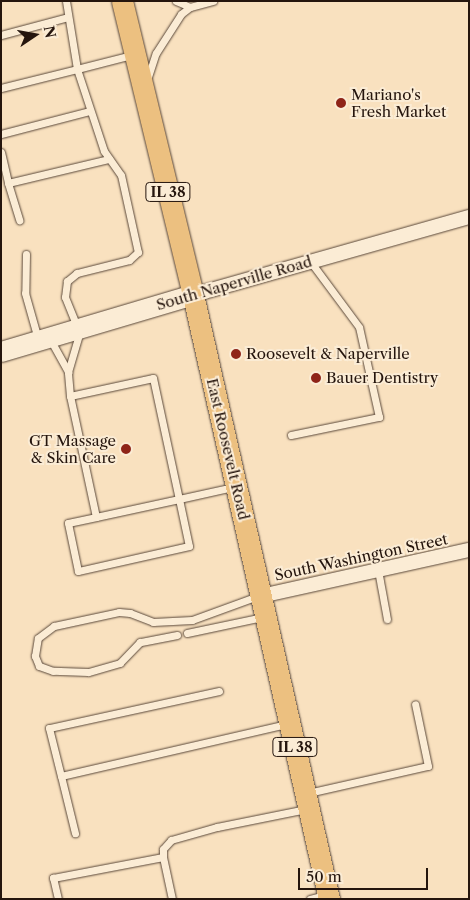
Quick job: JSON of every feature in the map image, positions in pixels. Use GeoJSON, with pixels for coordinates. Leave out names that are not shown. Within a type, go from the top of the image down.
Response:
{"type":"FeatureCollection","features":[{"type":"Feature","properties":{"kind":"main road","name":"East Roosevelt Road"},"geometry":{"type":"LineString","coordinates":[[122,1],[193,295],[290,723],[307,801],[323,897]]}},
{"type":"Feature","properties":{"kind":"main road","name":"South Naperville Road"},"geometry":{"type":"LineString","coordinates":[[1,352],[79,327],[193,295]]}},
{"type":"Feature","properties":{"kind":"street","name":"South Naperville Road"},"geometry":{"type":"LineString","coordinates":[[193,295],[469,217]]}},
{"type":"Feature","properties":{"kind":"street","name":"South Washington Street"},"geometry":{"type":"LineString","coordinates":[[263,606],[378,570],[469,550]]}},
{"type":"Feature","properties":{"kind":"lane"},"geometry":{"type":"LineString","coordinates":[[66,1],[77,69],[90,111],[109,159],[121,174],[138,252],[129,260],[78,273],[67,281],[65,297],[79,327],[68,372],[70,396],[96,517]]}},
{"type":"Feature","properties":{"kind":"lane"},"geometry":{"type":"LineString","coordinates":[[176,1],[190,7]]}},
{"type":"Feature","properties":{"kind":"lane"},"geometry":{"type":"LineString","coordinates":[[144,90],[166,34],[190,7],[213,1]]}},
{"type":"Feature","properties":{"kind":"lane"},"geometry":{"type":"LineString","coordinates":[[1,35],[68,17]]}},
{"type":"Feature","properties":{"kind":"lane"},"geometry":{"type":"LineString","coordinates":[[1,88],[135,54]]}},
{"type":"Feature","properties":{"kind":"lane"},"geometry":{"type":"LineString","coordinates":[[1,134],[90,111]]}},
{"type":"Feature","properties":{"kind":"lane"},"geometry":{"type":"LineString","coordinates":[[1,152],[19,220]]}},
{"type":"Feature","properties":{"kind":"lane"},"geometry":{"type":"LineString","coordinates":[[8,183],[109,159]]}},
{"type":"Feature","properties":{"kind":"lane"},"geometry":{"type":"LineString","coordinates":[[26,254],[25,294],[43,338],[68,372]]}},
{"type":"Feature","properties":{"kind":"lane"},"geometry":{"type":"LineString","coordinates":[[291,435],[378,417],[359,327],[310,261]]}},
{"type":"Feature","properties":{"kind":"lane"},"geometry":{"type":"LineString","coordinates":[[70,396],[153,378],[179,499],[189,546],[78,571],[68,524],[96,517],[179,499],[236,487]]}},
{"type":"Feature","properties":{"kind":"lane"},"geometry":{"type":"LineString","coordinates":[[378,570],[387,620]]}},
{"type":"Feature","properties":{"kind":"lane"},"geometry":{"type":"LineString","coordinates":[[177,635],[140,642],[120,663],[88,672],[53,671],[39,666],[35,656],[38,638],[54,626],[119,612],[130,613],[153,622],[192,620],[236,602],[263,606]]}},
{"type":"Feature","properties":{"kind":"lane"},"geometry":{"type":"LineString","coordinates":[[187,633],[263,606]]}},
{"type":"Feature","properties":{"kind":"lane"},"geometry":{"type":"LineString","coordinates":[[75,833],[50,728],[219,691]]}},
{"type":"Feature","properties":{"kind":"lane"},"geometry":{"type":"LineString","coordinates":[[172,899],[163,849],[179,835],[428,766],[414,704]]}},
{"type":"Feature","properties":{"kind":"lane"},"geometry":{"type":"LineString","coordinates":[[61,776],[290,723]]}},
{"type":"Feature","properties":{"kind":"lane"},"geometry":{"type":"LineString","coordinates":[[58,899],[54,878],[163,856]]}},
{"type":"Feature","properties":{"kind":"place","name":"Mariano's Fresh Market"},"geometry":{"type":"Point","coordinates":[341,103]}},
{"type":"Feature","properties":{"kind":"place","name":"Roosevelt & Naperville"},"geometry":{"type":"Point","coordinates":[236,354]}},
{"type":"Feature","properties":{"kind":"place","name":"Bauer Dentistry"},"geometry":{"type":"Point","coordinates":[316,378]}},
{"type":"Feature","properties":{"kind":"place","name":"GT Massage & Skin Care"},"geometry":{"type":"Point","coordinates":[126,449]}}]}
